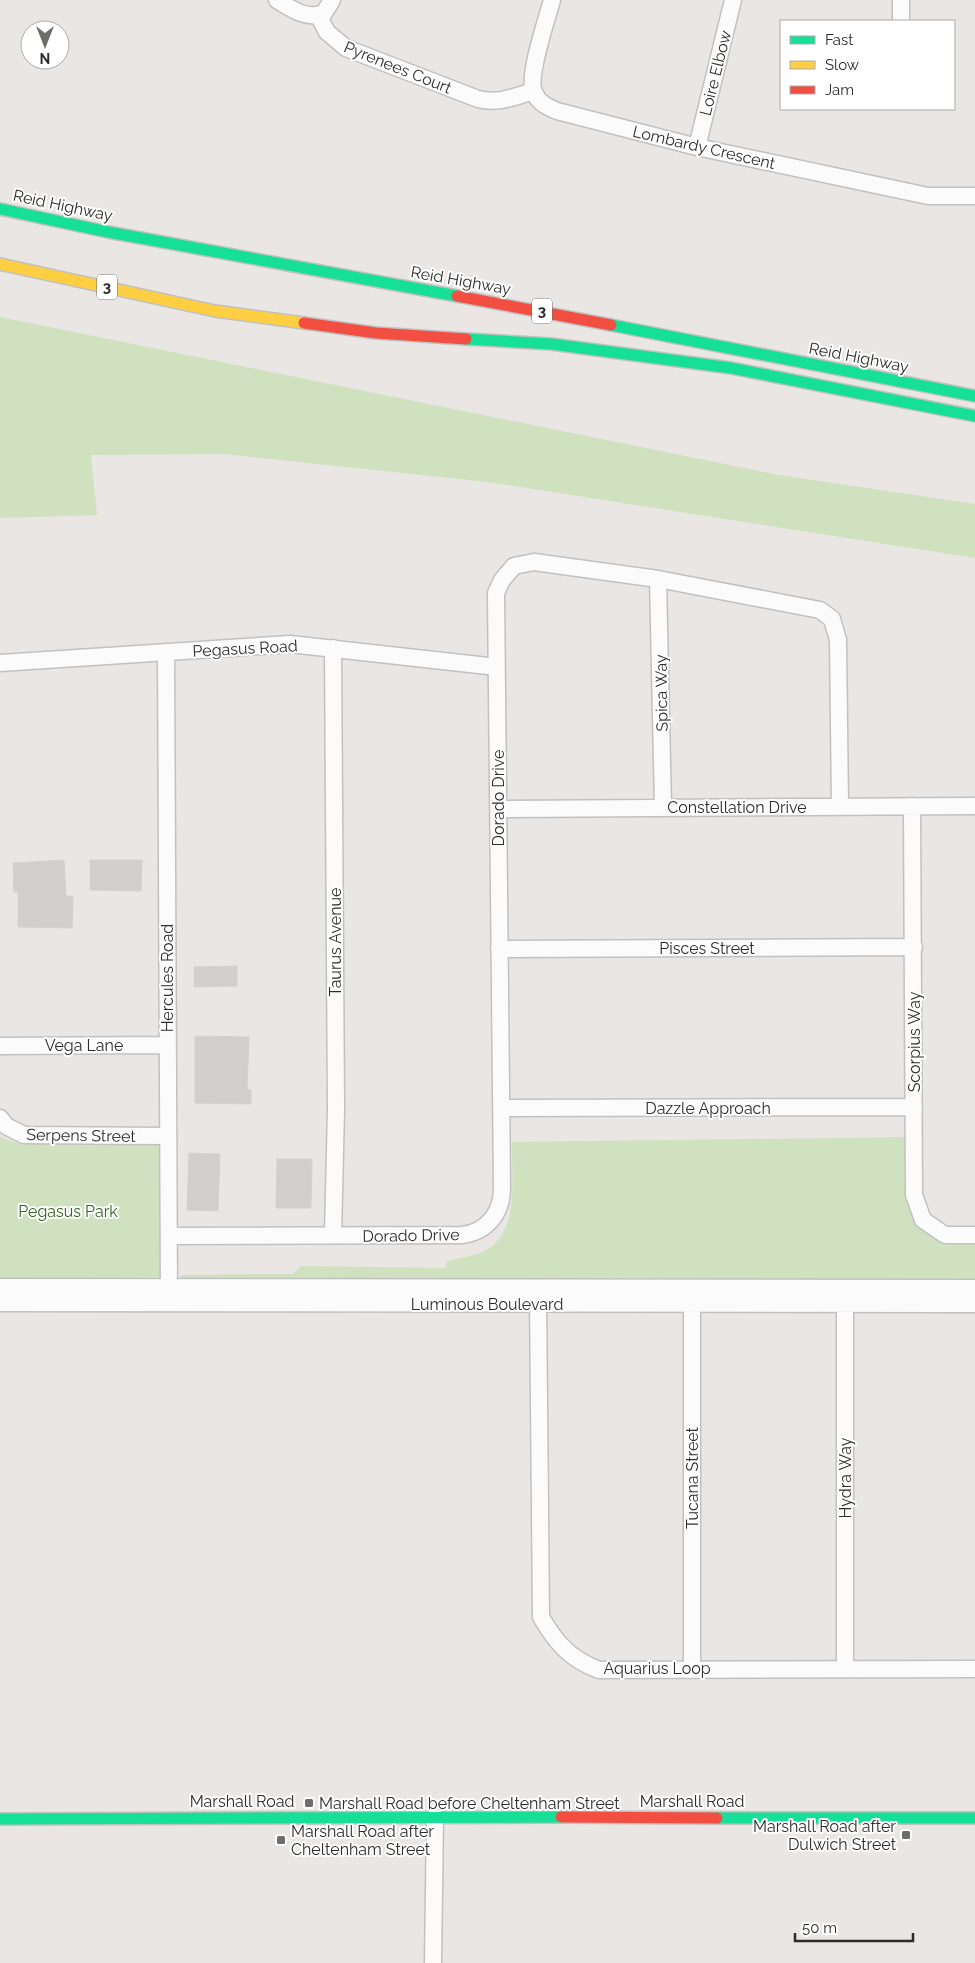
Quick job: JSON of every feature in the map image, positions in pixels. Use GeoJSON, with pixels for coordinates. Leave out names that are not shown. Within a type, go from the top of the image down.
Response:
{"type":"FeatureCollection","features":[{"type":"Feature","properties":{"kind":"main road","name":"Reid Highway"},"geometry":{"type":"LineString","coordinates":[[0,209],[108,232],[547,312],[975,396]]}},
{"type":"Feature","properties":{"kind":"main road","name":"3"},"geometry":{"type":"LineString","coordinates":[[0,264],[215,311],[376,334],[551,344],[731,368],[975,416]]}},
{"type":"Feature","properties":{"kind":"main road"},"geometry":{"type":"LineString","coordinates":[[170,313],[215,311]]}},
{"type":"Feature","properties":{"kind":"main road","name":"Marshall Road"},"geometry":{"type":"LineString","coordinates":[[934,1817],[975,1805]]}},
{"type":"Feature","properties":{"kind":"main road","name":"Marshall Road"},"geometry":{"type":"LineString","coordinates":[[0,1819],[435,1817],[975,1818]]}},
{"type":"Feature","properties":{"kind":"street"},"geometry":{"type":"LineString","coordinates":[[277,0],[301,14],[318,15],[324,13],[332,0]]}},
{"type":"Feature","properties":{"kind":"street"},"geometry":{"type":"LineString","coordinates":[[533,91],[532,75],[552,0]]}},
{"type":"Feature","properties":{"kind":"street","name":"Loire Elbow"},"geometry":{"type":"LineString","coordinates":[[697,146],[733,0]]}},
{"type":"Feature","properties":{"kind":"street"},"geometry":{"type":"LineString","coordinates":[[900,0],[901,20]]}},
{"type":"Feature","properties":{"kind":"street","name":"Pyrenees Court"},"geometry":{"type":"LineString","coordinates":[[318,15],[327,32],[346,48],[478,99],[489,102],[502,101],[533,91]]}},
{"type":"Feature","properties":{"kind":"street","name":"Lombardy Crescent"},"geometry":{"type":"LineString","coordinates":[[533,91],[543,104],[557,112],[697,146],[928,196],[975,196]]}},
{"type":"Feature","properties":{"kind":"street","name":"Dorado Drive"},"geometry":{"type":"LineString","coordinates":[[169,1236],[462,1235],[473,1233],[487,1225],[497,1212],[502,1196],[496,593],[502,580],[514,566],[534,562],[658,578],[820,610],[832,619],[838,640],[840,806]]}},
{"type":"Feature","properties":{"kind":"street","name":"Spica Way"},"geometry":{"type":"LineString","coordinates":[[658,578],[663,808]]}},
{"type":"Feature","properties":{"kind":"street","name":"Pegasus Road"},"geometry":{"type":"LineString","coordinates":[[0,663],[290,644],[488,666]]}},
{"type":"Feature","properties":{"kind":"street","name":"Taurus Avenue"},"geometry":{"type":"LineString","coordinates":[[332,648],[336,1109],[332,1235]]}},
{"type":"Feature","properties":{"kind":"street","name":"Hercules Road"},"geometry":{"type":"LineString","coordinates":[[166,652],[169,1303]]}},
{"type":"Feature","properties":{"kind":"street","name":"Scorpius Way"},"geometry":{"type":"LineString","coordinates":[[912,806],[914,1194],[923,1220],[945,1235],[975,1235]]}},
{"type":"Feature","properties":{"kind":"street","name":"Constellation Drive"},"geometry":{"type":"LineString","coordinates":[[498,809],[975,806]]}},
{"type":"Feature","properties":{"kind":"street","name":"Pisces Street"},"geometry":{"type":"LineString","coordinates":[[499,949],[914,947]]}},
{"type":"Feature","properties":{"kind":"street","name":"Vega Lane"},"geometry":{"type":"LineString","coordinates":[[0,1046],[167,1045]]}},
{"type":"Feature","properties":{"kind":"street","name":"Dazzle Approach"},"geometry":{"type":"LineString","coordinates":[[501,1108],[914,1107]]}},
{"type":"Feature","properties":{"kind":"street","name":"Serpens Street"},"geometry":{"type":"LineString","coordinates":[[0,1118],[6,1126],[24,1135],[168,1136]]}},
{"type":"Feature","properties":{"kind":"street","name":"Luminous Boulevard"},"geometry":{"type":"LineString","coordinates":[[0,1287],[538,1288],[692,1296]]}},
{"type":"Feature","properties":{"kind":"street","name":"Aquarius Loop"},"geometry":{"type":"LineString","coordinates":[[538,1288],[541,1617],[554,1638],[566,1651],[580,1663],[599,1670],[692,1668],[975,1669]]}},
{"type":"Feature","properties":{"kind":"street","name":"Luminous Boulevard"},"geometry":{"type":"LineString","coordinates":[[0,1304],[537,1304],[692,1296],[845,1296],[975,1288]]}},
{"type":"Feature","properties":{"kind":"street","name":"Tucana Street"},"geometry":{"type":"LineString","coordinates":[[692,1296],[692,1668]]}},
{"type":"Feature","properties":{"kind":"street","name":"Luminous Boulevard"},"geometry":{"type":"LineString","coordinates":[[845,1296],[975,1304]]}},
{"type":"Feature","properties":{"kind":"street","name":"Hydra Way"},"geometry":{"type":"LineString","coordinates":[[845,1296],[845,1668]]}},
{"type":"Feature","properties":{"kind":"street"},"geometry":{"type":"LineString","coordinates":[[433,1963],[435,1817]]}},
{"type":"Feature","properties":{"kind":"green space"},"geometry":{"type":"Polygon","coordinates":[[[0,317],[779,475],[975,504],[975,558],[488,482],[224,454],[91,455],[97,515],[0,518],[0,317]]]}},
{"type":"Feature","properties":{"kind":"green space","name":"Pegasus Park"},"geometry":{"type":"Polygon","coordinates":[[[0,1137],[21,1144],[160,1143],[163,1277],[0,1279],[0,1137]]]}},
{"type":"Feature","properties":{"kind":"green space"},"geometry":{"type":"Polygon","coordinates":[[[914,1137],[923,1220],[975,1235],[975,1287],[181,1286],[181,1275],[293,1274],[301,1266],[446,1268],[447,1261],[473,1255],[488,1249],[498,1240],[505,1229],[512,1201],[512,1142],[914,1137]]]}},
{"type":"Feature","properties":{"kind":"building"},"geometry":{"type":"Polygon","coordinates":[[[64,860],[66,896],[73,896],[72,928],[18,927],[18,892],[14,892],[13,863],[64,860]]]}},
{"type":"Feature","properties":{"kind":"building"},"geometry":{"type":"Polygon","coordinates":[[[90,860],[142,860],[141,891],[90,890],[90,860]]]}},
{"type":"Feature","properties":{"kind":"building"},"geometry":{"type":"Polygon","coordinates":[[[237,966],[237,986],[194,987],[194,967],[237,966]]]}},
{"type":"Feature","properties":{"kind":"building"},"geometry":{"type":"Polygon","coordinates":[[[195,1036],[249,1037],[247,1089],[251,1090],[251,1104],[195,1103],[195,1036]]]}},
{"type":"Feature","properties":{"kind":"building"},"geometry":{"type":"Polygon","coordinates":[[[189,1153],[220,1154],[218,1211],[187,1210],[189,1153]]]}},
{"type":"Feature","properties":{"kind":"building"},"geometry":{"type":"Polygon","coordinates":[[[277,1159],[312,1159],[311,1208],[276,1208],[277,1159]]]}},
{"type":"Feature","properties":{"kind":"traffic: fast"},"geometry":{"type":"LineString","coordinates":[[0,209],[108,232],[457,296]]}},
{"type":"Feature","properties":{"kind":"traffic: fast"},"geometry":{"type":"LineString","coordinates":[[611,325],[975,396]]}},
{"type":"Feature","properties":{"kind":"traffic: fast"},"geometry":{"type":"LineString","coordinates":[[466,339],[551,344],[731,368],[975,416]]}},
{"type":"Feature","properties":{"kind":"traffic: fast"},"geometry":{"type":"LineString","coordinates":[[0,1819],[561,1817]]}},
{"type":"Feature","properties":{"kind":"traffic: fast"},"geometry":{"type":"LineString","coordinates":[[717,1818],[975,1818]]}},
{"type":"Feature","properties":{"kind":"traffic: slow"},"geometry":{"type":"LineString","coordinates":[[0,264],[215,311],[304,323]]}},
{"type":"Feature","properties":{"kind":"traffic: jam"},"geometry":{"type":"LineString","coordinates":[[457,296],[611,325]]}},
{"type":"Feature","properties":{"kind":"traffic: jam"},"geometry":{"type":"LineString","coordinates":[[304,323],[376,333],[466,339]]}},
{"type":"Feature","properties":{"kind":"traffic: jam"},"geometry":{"type":"LineString","coordinates":[[561,1817],[717,1818]]}},
{"type":"Feature","properties":{"kind":"place","name":"Marshall Road before Cheltenham Street"},"geometry":{"type":"Point","coordinates":[309,1803]}},
{"type":"Feature","properties":{"kind":"place","name":"Marshall Road after Dulwich Street"},"geometry":{"type":"Point","coordinates":[906,1835]}},
{"type":"Feature","properties":{"kind":"place","name":"Marshall Road after Cheltenham Street"},"geometry":{"type":"Point","coordinates":[281,1840]}}]}
